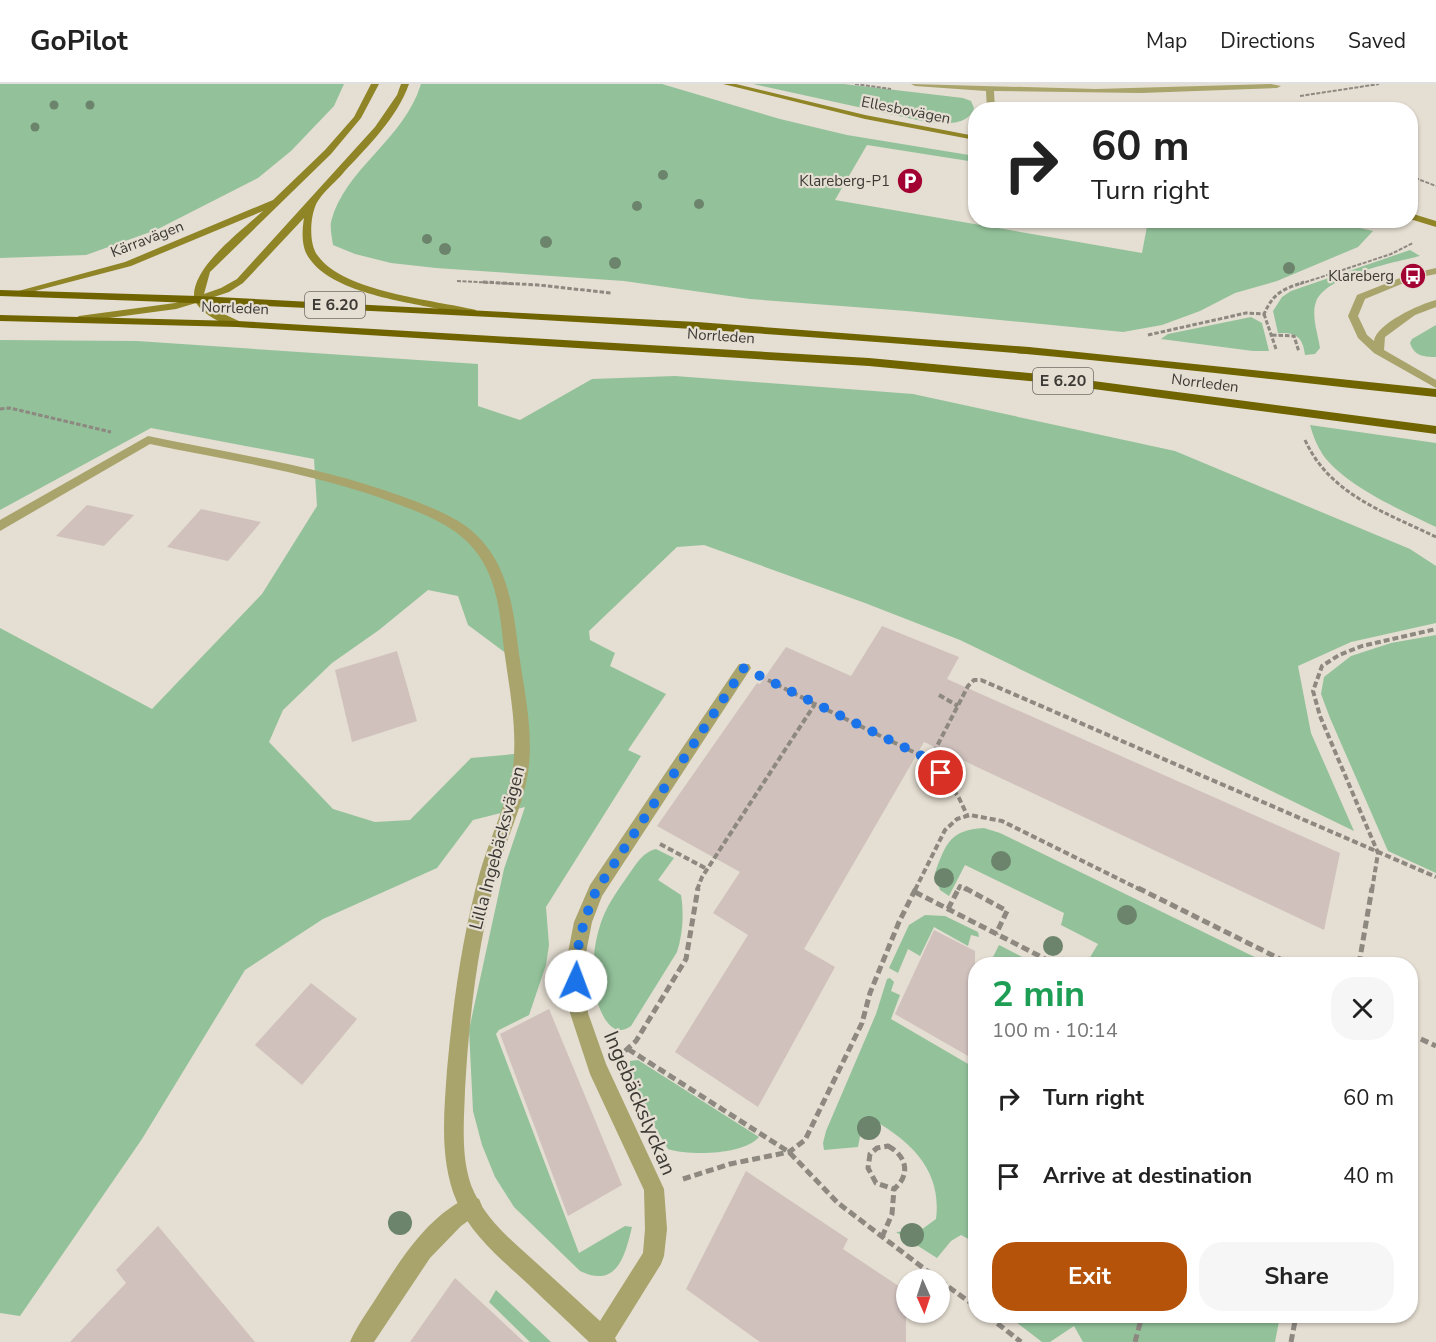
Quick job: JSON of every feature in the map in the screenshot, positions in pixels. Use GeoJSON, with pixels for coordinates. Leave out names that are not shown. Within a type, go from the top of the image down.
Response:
{"type":"FeatureCollection","features":[{"type":"Feature","properties":{"kind":"highway","name":"Norrleden"},"geometry":{"type":"LineString","coordinates":[[0,293],[198,299],[686,324],[1029,351],[1436,393]]}},
{"type":"Feature","properties":{"kind":"highway","name":"Norrleden"},"geometry":{"type":"LineString","coordinates":[[0,318],[237,324],[869,362],[1040,378],[1436,430]]}},
{"type":"Feature","properties":{"kind":"main road","name":"Kärravägen"},"geometry":{"type":"LineString","coordinates":[[198,299],[198,289],[212,264],[284,198],[345,133],[368,101],[375,84]]}},
{"type":"Feature","properties":{"kind":"main road"},"geometry":{"type":"LineString","coordinates":[[76,320],[151,311],[225,290],[240,280],[311,206],[378,129],[401,95],[405,84]]}},
{"type":"Feature","properties":{"kind":"main road","name":"Ellesbovägen"},"geometry":{"type":"LineString","coordinates":[[727,84],[865,117],[968,137]]}},
{"type":"Feature","properties":{"kind":"main road","name":"Kärravägen"},"geometry":{"type":"LineString","coordinates":[[16,293],[128,264],[284,198]]}},
{"type":"Feature","properties":{"kind":"main road"},"geometry":{"type":"LineString","coordinates":[[311,206],[307,223],[308,244],[313,256],[328,272],[370,290],[472,312]]}},
{"type":"Feature","properties":{"kind":"main road"},"geometry":{"type":"LineString","coordinates":[[1418,218],[1436,223]]}},
{"type":"Feature","properties":{"kind":"main road"},"geometry":{"type":"LineString","coordinates":[[198,299],[205,308],[237,324]]}},
{"type":"Feature","properties":{"kind":"street"},"geometry":{"type":"LineString","coordinates":[[915,84],[990,91],[1005,88],[1179,91],[1277,86],[1276,84]]}},
{"type":"Feature","properties":{"kind":"street"},"geometry":{"type":"LineString","coordinates":[[990,91],[991,102]]}},
{"type":"Feature","properties":{"kind":"street"},"geometry":{"type":"LineString","coordinates":[[1436,271],[1413,276],[1361,297],[1353,316],[1362,336],[1378,351],[1436,385]]}},
{"type":"Feature","properties":{"kind":"street"},"geometry":{"type":"LineString","coordinates":[[1378,351],[1380,336],[1411,313],[1436,303]]}},
{"type":"Feature","properties":{"kind":"street"},"geometry":{"type":"LineString","coordinates":[[0,526],[148,440]]}},
{"type":"Feature","properties":{"kind":"street","name":"Lilla Ingebäcksvägen"},"geometry":{"type":"LineString","coordinates":[[148,440],[315,476],[393,498],[451,523],[476,542],[493,565],[501,584],[516,675],[522,742],[521,766],[482,899],[471,950],[460,1021],[456,1155],[465,1197],[498,1242],[604,1340]]}},
{"type":"Feature","properties":{"kind":"street","name":"Ingebäckslyckan"},"geometry":{"type":"LineString","coordinates":[[604,1340],[653,1256],[656,1229],[654,1189],[600,1075],[579,1012],[575,963],[583,922],[596,891],[744,668]]}},
{"type":"Feature","properties":{"kind":"street"},"geometry":{"type":"LineString","coordinates":[[361,1342],[417,1257],[452,1219],[472,1206]]}},
{"type":"Feature","properties":{"kind":"path"},"geometry":{"type":"LineString","coordinates":[[1418,179],[1436,186]]}},
{"type":"Feature","properties":{"kind":"path"},"geometry":{"type":"LineString","coordinates":[[1276,353],[1264,314],[1272,297],[1287,288],[1391,254],[1416,241],[1436,223]]}},
{"type":"Feature","properties":{"kind":"path"},"geometry":{"type":"LineString","coordinates":[[450,281],[538,285],[615,293]]}},
{"type":"Feature","properties":{"kind":"path"},"geometry":{"type":"LineString","coordinates":[[1143,336],[1246,313],[1264,314]]}},
{"type":"Feature","properties":{"kind":"path"},"geometry":{"type":"LineString","coordinates":[[1272,335],[1294,336],[1302,361]]}},
{"type":"Feature","properties":{"kind":"path"},"geometry":{"type":"LineString","coordinates":[[0,409],[10,408],[148,440]]}},
{"type":"Feature","properties":{"kind":"path"},"geometry":{"type":"LineString","coordinates":[[1302,436],[1323,472],[1337,483],[1361,499],[1436,537]]}},
{"type":"Feature","properties":{"kind":"path"},"geometry":{"type":"LineString","coordinates":[[1360,957],[1378,853],[1320,716],[1313,692],[1322,666],[1340,655],[1362,646],[1436,629]]}},
{"type":"Feature","properties":{"kind":"path"},"geometry":{"type":"LineString","coordinates":[[744,668],[934,762],[959,798],[967,816]]}},
{"type":"Feature","properties":{"kind":"path"},"geometry":{"type":"LineString","coordinates":[[934,762],[935,750],[958,706],[974,680],[981,680],[1436,877]]}},
{"type":"Feature","properties":{"kind":"path"},"geometry":{"type":"LineString","coordinates":[[939,695],[958,706]]}},
{"type":"Feature","properties":{"kind":"path"},"geometry":{"type":"LineString","coordinates":[[600,1075],[636,1041],[686,959],[690,945],[696,890],[707,869],[815,704]]}},
{"type":"Feature","properties":{"kind":"path"},"geometry":{"type":"LineString","coordinates":[[654,1189],[730,1164],[789,1152],[805,1140],[819,1116],[862,1023],[870,993],[899,922],[952,820],[967,816],[1002,821],[1276,957]]}},
{"type":"Feature","properties":{"kind":"path"},"geometry":{"type":"LineString","coordinates":[[635,830],[707,869]]}},
{"type":"Feature","properties":{"kind":"path"},"geometry":{"type":"LineString","coordinates":[[948,909],[960,886],[1008,911],[996,934]]}},
{"type":"Feature","properties":{"kind":"path"},"geometry":{"type":"LineString","coordinates":[[915,892],[1041,957]]}},
{"type":"Feature","properties":{"kind":"path"},"geometry":{"type":"LineString","coordinates":[[1418,1038],[1436,1046]]}},
{"type":"Feature","properties":{"kind":"path"},"geometry":{"type":"LineString","coordinates":[[628,1049],[789,1152],[838,1203],[924,1269]]}},
{"type":"Feature","properties":{"kind":"path"},"geometry":{"type":"LineString","coordinates":[[877,1148],[892,1148],[904,1160],[905,1177],[894,1189],[884,1188],[874,1182],[868,1172],[870,1154],[877,1148]]}},
{"type":"Feature","properties":{"kind":"path"},"geometry":{"type":"LineString","coordinates":[[882,1237],[894,1215],[896,1204],[894,1189]]}},
{"type":"Feature","properties":{"kind":"path"},"geometry":{"type":"LineString","coordinates":[[950,1288],[968,1301]]}},
{"type":"Feature","properties":{"kind":"path"},"geometry":{"type":"LineString","coordinates":[[997,1323],[1021,1342]]}},
{"type":"Feature","properties":{"kind":"path"},"geometry":{"type":"LineString","coordinates":[[1135,1342],[1140,1323]]}},
{"type":"Feature","properties":{"kind":"path"},"geometry":{"type":"LineString","coordinates":[[1291,1342],[1295,1323]]}},
{"type":"Feature","properties":{"kind":"green space"},"geometry":{"type":"Polygon","coordinates":[[[0,84],[344,84],[334,106],[291,151],[258,178],[156,230],[86,255],[0,258],[0,84]]]}},
{"type":"Feature","properties":{"kind":"green space"},"geometry":{"type":"Polygon","coordinates":[[[421,84],[662,84],[780,119],[847,135],[968,155],[968,161],[867,145],[835,200],[968,223],[968,228],[997,228],[1142,253],[1147,228],[1360,228],[1373,231],[1358,247],[1277,281],[1235,293],[1200,311],[1162,325],[1123,332],[907,311],[750,299],[624,281],[436,268],[391,263],[355,254],[333,245],[331,222],[338,203],[348,186],[402,122],[421,84]]]}},
{"type":"Feature","properties":{"kind":"green space"},"geometry":{"type":"Polygon","coordinates":[[[753,84],[844,84],[963,98],[971,101],[968,102],[968,117],[962,121],[931,123],[753,84]]]}},
{"type":"Feature","properties":{"kind":"green space"},"geometry":{"type":"Polygon","coordinates":[[[1410,250],[1420,256],[1346,278],[1322,293],[1315,307],[1320,348],[1315,354],[1305,355],[1298,337],[1290,333],[1278,333],[1273,311],[1282,297],[1291,291],[1410,250]]]}},
{"type":"Feature","properties":{"kind":"green space"},"geometry":{"type":"Polygon","coordinates":[[[1251,317],[1262,323],[1269,351],[1161,339],[1168,334],[1251,317]]]}},
{"type":"Feature","properties":{"kind":"green space"},"geometry":{"type":"Polygon","coordinates":[[[1436,325],[1436,357],[1424,356],[1414,351],[1410,343],[1412,339],[1436,325]]]}},
{"type":"Feature","properties":{"kind":"green space"},"geometry":{"type":"Polygon","coordinates":[[[0,340],[137,341],[478,364],[478,406],[520,420],[592,379],[675,376],[913,394],[1175,451],[1410,549],[1436,566],[1436,623],[1351,642],[1298,666],[1311,733],[1354,831],[960,640],[704,545],[677,547],[589,631],[590,640],[615,653],[610,666],[666,694],[628,750],[641,756],[546,907],[549,945],[546,965],[529,1015],[499,1030],[496,1034],[579,1253],[625,1226],[632,1227],[626,1249],[617,1267],[611,1273],[603,1276],[580,1271],[514,1207],[495,1177],[482,1145],[473,1111],[469,1030],[504,869],[525,807],[473,820],[437,868],[323,919],[245,970],[142,1139],[20,1316],[0,1313],[0,628],[152,709],[262,594],[317,506],[314,459],[151,428],[0,510],[0,340]],[[428,590],[379,630],[332,663],[283,710],[269,742],[333,809],[375,822],[410,820],[471,758],[525,753],[511,657],[468,625],[458,596],[428,590]]]}},
{"type":"Feature","properties":{"kind":"green space"},"geometry":{"type":"Polygon","coordinates":[[[1310,425],[1436,443],[1436,527],[1375,497],[1333,467],[1315,441],[1310,425]]]}},
{"type":"Feature","properties":{"kind":"green space"},"geometry":{"type":"Polygon","coordinates":[[[1436,635],[1436,873],[1388,851],[1321,694],[1324,677],[1351,656],[1391,643],[1436,635]]]}},
{"type":"Feature","properties":{"kind":"green space"},"geometry":{"type":"Polygon","coordinates":[[[984,828],[1000,833],[1255,957],[1090,957],[1098,944],[1061,925],[1064,913],[965,865],[949,896],[940,890],[935,873],[946,846],[951,840],[956,835],[984,828]]]}},
{"type":"Feature","properties":{"kind":"green space"},"geometry":{"type":"Polygon","coordinates":[[[656,849],[674,858],[658,880],[681,895],[682,924],[679,945],[677,952],[631,1026],[623,1030],[616,1029],[604,1018],[595,991],[593,964],[597,936],[604,915],[619,889],[639,860],[646,853],[656,849]]]}},
{"type":"Feature","properties":{"kind":"green space"},"geometry":{"type":"Polygon","coordinates":[[[925,915],[945,916],[978,932],[979,937],[971,935],[968,946],[934,927],[920,956],[908,949],[898,973],[889,968],[909,925],[925,915]]]}},
{"type":"Feature","properties":{"kind":"green space"},"geometry":{"type":"Polygon","coordinates":[[[999,945],[1022,957],[993,957],[999,945]]]}},
{"type":"Feature","properties":{"kind":"green space"},"geometry":{"type":"Polygon","coordinates":[[[890,978],[894,982],[891,991],[900,995],[891,1019],[968,1064],[968,1239],[961,1235],[951,1241],[937,1258],[896,1232],[921,1230],[936,1219],[937,1202],[934,1187],[929,1173],[913,1149],[875,1121],[861,1131],[858,1147],[824,1150],[826,1131],[876,1014],[887,979],[890,978]]]}},
{"type":"Feature","properties":{"kind":"green space"},"geometry":{"type":"Polygon","coordinates":[[[638,1060],[759,1137],[752,1143],[729,1151],[689,1153],[668,1149],[643,1106],[634,1084],[630,1061],[638,1060]]]}},
{"type":"Feature","properties":{"kind":"green space"},"geometry":{"type":"Polygon","coordinates":[[[496,1290],[551,1342],[530,1342],[489,1302],[496,1290]]]}},
{"type":"Feature","properties":{"kind":"green space"},"geometry":{"type":"Polygon","coordinates":[[[1017,1323],[1279,1323],[1275,1342],[1083,1342],[1074,1326],[1050,1342],[1042,1342],[1017,1323]]]}},
{"type":"Feature","properties":{"kind":"building"},"geometry":{"type":"Polygon","coordinates":[[[87,505],[134,515],[104,546],[56,536],[87,505]]]}},
{"type":"Feature","properties":{"kind":"building"},"geometry":{"type":"Polygon","coordinates":[[[201,509],[261,522],[228,561],[167,547],[201,509]]]}},
{"type":"Feature","properties":{"kind":"building"},"geometry":{"type":"Polygon","coordinates":[[[882,626],[959,657],[947,679],[1340,853],[1324,930],[924,742],[804,949],[835,967],[758,1107],[675,1052],[748,935],[713,913],[740,872],[657,826],[757,683],[760,684],[786,647],[851,676],[882,626]]]}},
{"type":"Feature","properties":{"kind":"building"},"geometry":{"type":"Polygon","coordinates":[[[397,651],[417,721],[352,742],[335,670],[397,651]]]}},
{"type":"Feature","properties":{"kind":"building"},"geometry":{"type":"Polygon","coordinates":[[[934,930],[975,951],[975,957],[968,957],[968,1056],[895,1014],[934,930]]]}},
{"type":"Feature","properties":{"kind":"building"},"geometry":{"type":"Polygon","coordinates":[[[311,983],[357,1019],[302,1085],[255,1045],[311,983]]]}},
{"type":"Feature","properties":{"kind":"building"},"geometry":{"type":"Polygon","coordinates":[[[549,1009],[622,1185],[568,1216],[500,1034],[549,1009]]]}},
{"type":"Feature","properties":{"kind":"building"},"geometry":{"type":"Polygon","coordinates":[[[746,1171],[848,1239],[843,1249],[896,1284],[896,1323],[906,1323],[906,1342],[760,1342],[686,1289],[746,1171]]]}},
{"type":"Feature","properties":{"kind":"building"},"geometry":{"type":"Polygon","coordinates":[[[158,1226],[255,1342],[70,1342],[126,1283],[116,1270],[158,1226]]]}},
{"type":"Feature","properties":{"kind":"building"},"geometry":{"type":"Polygon","coordinates":[[[455,1278],[493,1313],[524,1342],[410,1342],[455,1278]]]}},
{"type":"Feature","properties":{"kind":"place","name":"Klareberg-P1"},"geometry":{"type":"Point","coordinates":[910,181]}},
{"type":"Feature","properties":{"kind":"place","name":"Klareberg"},"geometry":{"type":"Point","coordinates":[1413,276]}},
{"type":"Feature","properties":{"kind":"route"},"geometry":{"type":"LineString","coordinates":[[576,981],[575,963],[583,922],[596,891],[744,668],[934,762],[941,773]]}}]}
